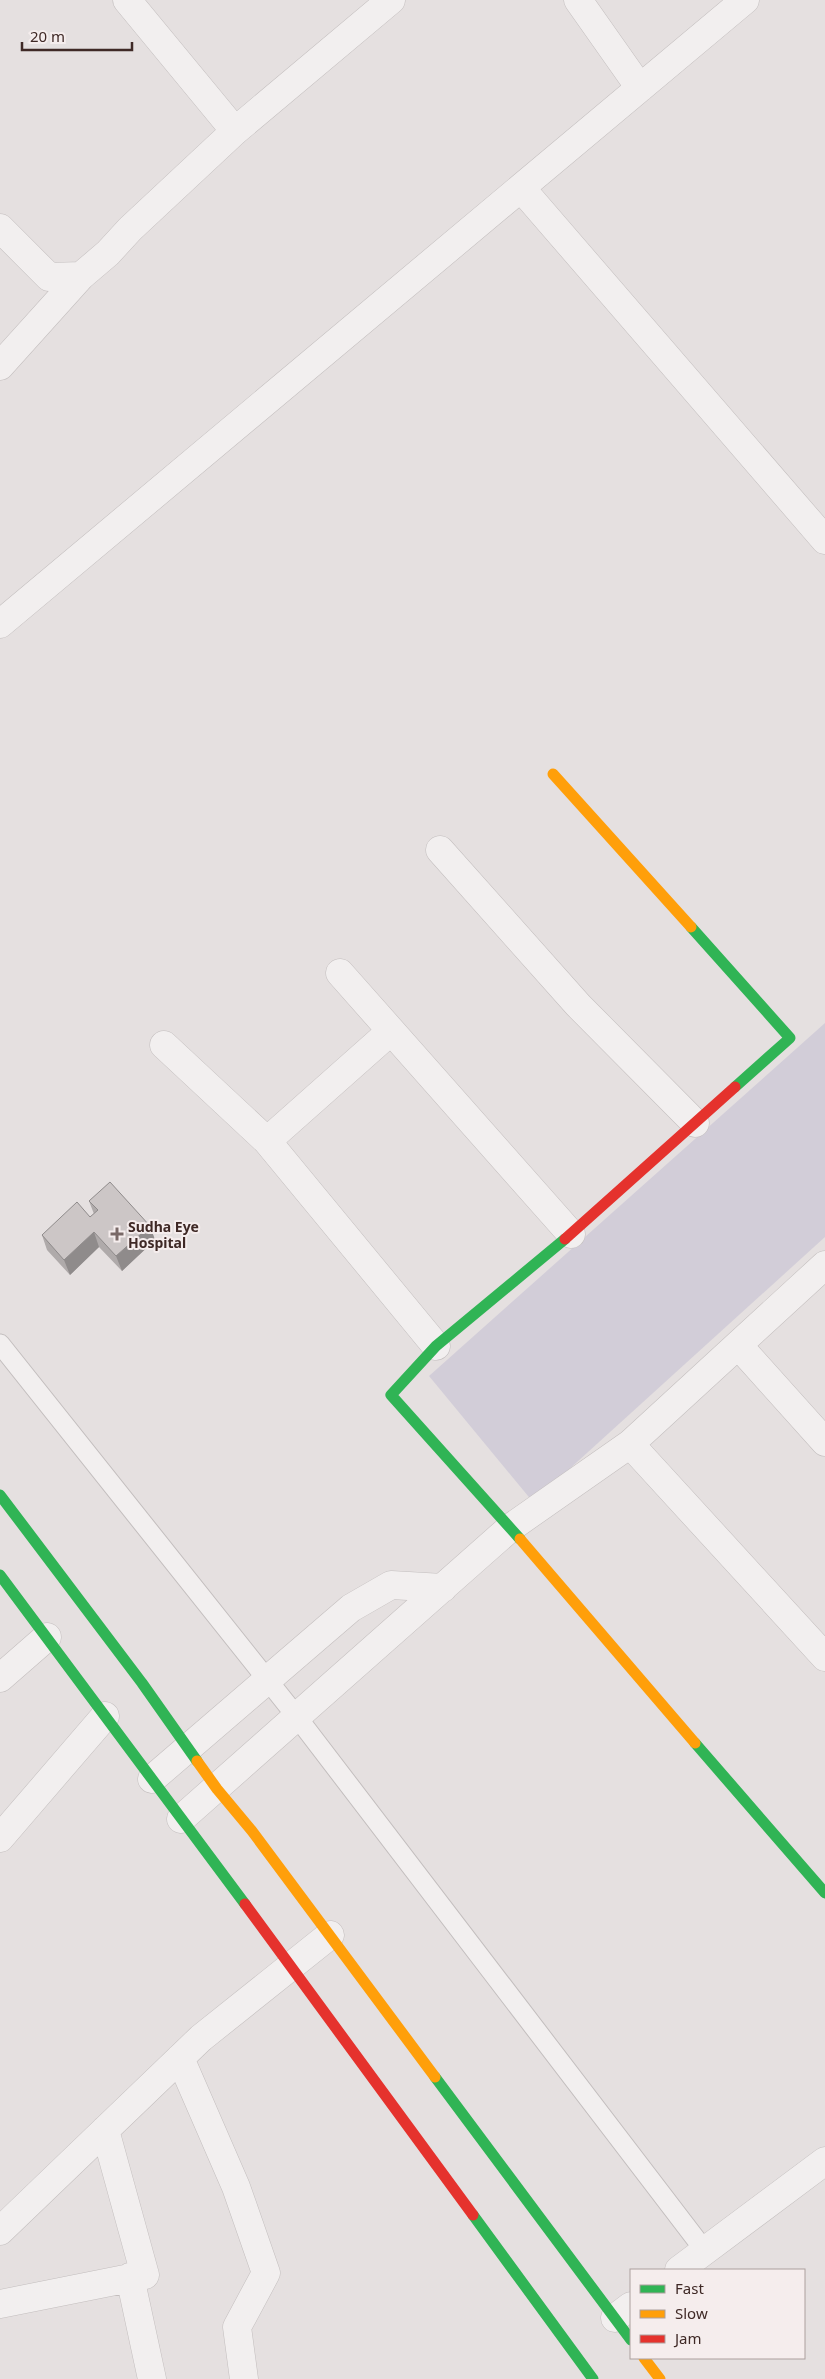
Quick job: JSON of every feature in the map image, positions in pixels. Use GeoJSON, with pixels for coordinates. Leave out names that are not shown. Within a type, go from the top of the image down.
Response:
{"type":"FeatureCollection","features":[{"type":"Feature","properties":{"kind":"main road"},"geometry":{"type":"LineString","coordinates":[[553,774],[790,1038],[571,1234],[436,1346],[391,1395],[510,1528],[825,1893]]}},
{"type":"Feature","properties":{"kind":"main road"},"geometry":{"type":"LineString","coordinates":[[0,1495],[142,1683],[217,1789],[252,1831],[330,1935],[623,2312],[630,2336]]}},
{"type":"Feature","properties":{"kind":"main road"},"geometry":{"type":"LineString","coordinates":[[0,1575],[291,1966],[593,2379]]}},
{"type":"Feature","properties":{"kind":"main road"},"geometry":{"type":"LineString","coordinates":[[645,2359],[660,2379]]}},
{"type":"Feature","properties":{"kind":"street"},"geometry":{"type":"LineString","coordinates":[[127,0],[235,130]]}},
{"type":"Feature","properties":{"kind":"street"},"geometry":{"type":"LineString","coordinates":[[0,366],[81,276],[108,253],[130,229],[235,130],[391,0]]}},
{"type":"Feature","properties":{"kind":"street"},"geometry":{"type":"LineString","coordinates":[[578,0],[640,88]]}},
{"type":"Feature","properties":{"kind":"street"},"geometry":{"type":"LineString","coordinates":[[0,624],[745,0]]}},
{"type":"Feature","properties":{"kind":"street"},"geometry":{"type":"LineString","coordinates":[[521,188],[825,540]]}},
{"type":"Feature","properties":{"kind":"street"},"geometry":{"type":"LineString","coordinates":[[0,228],[49,277],[81,276]]}},
{"type":"Feature","properties":{"kind":"street"},"geometry":{"type":"LineString","coordinates":[[440,850],[578,1005],[695,1123]]}},
{"type":"Feature","properties":{"kind":"street"},"geometry":{"type":"LineString","coordinates":[[340,973],[571,1234]]}},
{"type":"Feature","properties":{"kind":"street"},"geometry":{"type":"LineString","coordinates":[[267,1141],[391,1031]]}},
{"type":"Feature","properties":{"kind":"street"},"geometry":{"type":"LineString","coordinates":[[164,1045],[267,1141],[436,1346]]}},
{"type":"Feature","properties":{"kind":"street"},"geometry":{"type":"LineString","coordinates":[[182,1819],[510,1528],[630,1444],[825,1265]]}},
{"type":"Feature","properties":{"kind":"street"},"geometry":{"type":"LineString","coordinates":[[738,1345],[825,1442]]}},
{"type":"Feature","properties":{"kind":"street"},"geometry":{"type":"LineString","coordinates":[[630,1444],[825,1657]]}},
{"type":"Feature","properties":{"kind":"street"},"geometry":{"type":"LineString","coordinates":[[152,1779],[351,1608],[390,1585],[443,1588]]}},
{"type":"Feature","properties":{"kind":"street"},"geometry":{"type":"LineString","coordinates":[[0,1678],[47,1637]]}},
{"type":"Feature","properties":{"kind":"street"},"geometry":{"type":"LineString","coordinates":[[0,1838],[105,1716]]}},
{"type":"Feature","properties":{"kind":"street"},"geometry":{"type":"LineString","coordinates":[[0,2231],[201,2038],[330,1935]]}},
{"type":"Feature","properties":{"kind":"street"},"geometry":{"type":"LineString","coordinates":[[180,2058],[236,2187],[266,2273],[237,2327],[244,2379]]}},
{"type":"Feature","properties":{"kind":"street"},"geometry":{"type":"LineString","coordinates":[[0,2304],[145,2275],[105,2130]]}},
{"type":"Feature","properties":{"kind":"street"},"geometry":{"type":"LineString","coordinates":[[680,2269],[825,2161]]}},
{"type":"Feature","properties":{"kind":"street"},"geometry":{"type":"LineString","coordinates":[[130,2278],[152,2379]]}},
{"type":"Feature","properties":{"kind":"lane"},"geometry":{"type":"LineString","coordinates":[[0,1344],[297,1717],[705,2251]]}},
{"type":"Feature","properties":{"kind":"shaded area"},"geometry":{"type":"Polygon","coordinates":[[[825,1023],[825,1237],[533,1502],[429,1376],[825,1023]]]}},
{"type":"Feature","properties":{"kind":"building"},"geometry":{"type":"Polygon","coordinates":[[[110,1182],[150,1226],[116,1256],[94,1232],[64,1260],[42,1235],[77,1202],[90,1217],[98,1210],[89,1201],[110,1182]]]}},
{"type":"Feature","properties":{"kind":"traffic: fast"},"geometry":{"type":"LineString","coordinates":[[691,927],[790,1038],[735,1087]]}},
{"type":"Feature","properties":{"kind":"traffic: fast"},"geometry":{"type":"LineString","coordinates":[[520,1539],[391,1395],[436,1346],[565,1239]]}},
{"type":"Feature","properties":{"kind":"traffic: fast"},"geometry":{"type":"LineString","coordinates":[[0,1495],[142,1683],[197,1761]]}},
{"type":"Feature","properties":{"kind":"traffic: fast"},"geometry":{"type":"LineString","coordinates":[[0,1575],[245,1904]]}},
{"type":"Feature","properties":{"kind":"traffic: fast"},"geometry":{"type":"LineString","coordinates":[[695,1743],[825,1893]]}},
{"type":"Feature","properties":{"kind":"traffic: fast"},"geometry":{"type":"LineString","coordinates":[[435,2077],[630,2339]]}},
{"type":"Feature","properties":{"kind":"traffic: fast"},"geometry":{"type":"LineString","coordinates":[[473,2215],[593,2379]]}},
{"type":"Feature","properties":{"kind":"traffic: slow"},"geometry":{"type":"LineString","coordinates":[[553,774],[691,927]]}},
{"type":"Feature","properties":{"kind":"traffic: slow"},"geometry":{"type":"LineString","coordinates":[[520,1539],[695,1743]]}},
{"type":"Feature","properties":{"kind":"traffic: slow"},"geometry":{"type":"LineString","coordinates":[[197,1761],[217,1789],[252,1831],[435,2077]]}},
{"type":"Feature","properties":{"kind":"traffic: slow"},"geometry":{"type":"LineString","coordinates":[[645,2359],[660,2379]]}},
{"type":"Feature","properties":{"kind":"traffic: jam"},"geometry":{"type":"LineString","coordinates":[[565,1239],[735,1087]]}},
{"type":"Feature","properties":{"kind":"traffic: jam"},"geometry":{"type":"LineString","coordinates":[[245,1904],[473,2215]]}},
{"type":"Feature","properties":{"kind":"place","name":"Sudha Eye Hospital"},"geometry":{"type":"Point","coordinates":[117,1234]}}]}
